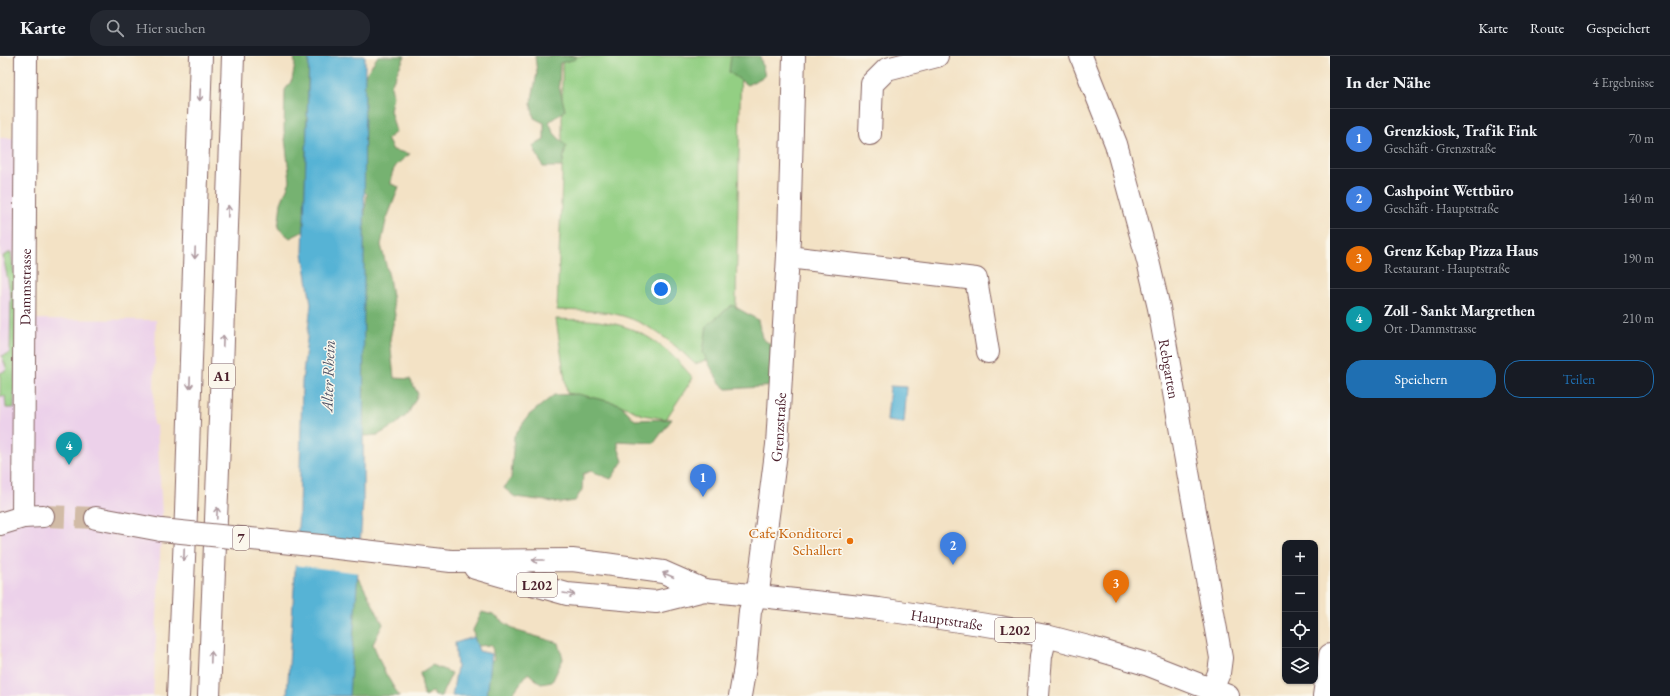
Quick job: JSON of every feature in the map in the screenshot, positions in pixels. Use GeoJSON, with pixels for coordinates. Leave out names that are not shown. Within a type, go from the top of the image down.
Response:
{"type":"FeatureCollection","features":[{"type":"Feature","properties":{"kind":"main road","name":"Dammstrasse"},"geometry":{"type":"LineString","coordinates":[[0,524],[33,517],[26,56]]}},
{"type":"Feature","properties":{"kind":"main road","name":"A1"},"geometry":{"type":"LineString","coordinates":[[178,696],[201,56]]}},
{"type":"Feature","properties":{"kind":"main road","name":"A1"},"geometry":{"type":"LineString","coordinates":[[209,696],[220,447],[233,56]]}},
{"type":"Feature","properties":{"kind":"main road","name":"Grenzstraße"},"geometry":{"type":"LineString","coordinates":[[740,696],[745,667],[750,611],[759,584],[777,445],[788,257],[794,56]]}},
{"type":"Feature","properties":{"kind":"main road"},"geometry":{"type":"LineString","coordinates":[[870,134],[872,84],[887,70],[937,56]]}},
{"type":"Feature","properties":{"kind":"main road","name":"Rebgarten"},"geometry":{"type":"LineString","coordinates":[[1081,56],[1116,144],[1148,261],[1158,308],[1221,658],[1219,673],[1220,693]]}},
{"type":"Feature","properties":{"kind":"main road"},"geometry":{"type":"LineString","coordinates":[[788,257],[976,279],[988,352]]}},
{"type":"Feature","properties":{"kind":"main road","name":"7"},"geometry":{"type":"LineString","coordinates":[[96,518],[161,530],[321,546]]}},
{"type":"Feature","properties":{"kind":"main road","name":"L202"},"geometry":{"type":"LineString","coordinates":[[321,546],[447,560],[572,560],[663,572],[704,590]]}},
{"type":"Feature","properties":{"kind":"main road","name":"L202"},"geometry":{"type":"LineString","coordinates":[[447,560],[566,594],[656,602],[704,590]]}},
{"type":"Feature","properties":{"kind":"main road","name":"Hauptstraße"},"geometry":{"type":"LineString","coordinates":[[704,590],[879,609],[1000,627],[1046,636],[1149,665],[1220,693]]}},
{"type":"Feature","properties":{"kind":"main road"},"geometry":{"type":"LineString","coordinates":[[1038,696],[1042,656],[1046,636]]}},
{"type":"Feature","properties":{"kind":"main road"},"geometry":{"type":"LineString","coordinates":[[1324,696],[1330,655]]}},
{"type":"Feature","properties":{"kind":"shaded area"},"geometry":{"type":"Polygon","coordinates":[[[0,138],[25,138],[24,319],[156,320],[153,425],[157,425],[162,515],[153,696],[1,696],[0,138]]]}},
{"type":"Feature","properties":{"kind":"green space"},"geometry":{"type":"Polygon","coordinates":[[[294,56],[309,56],[304,231],[290,238],[278,228],[281,203],[290,181],[284,130],[285,90],[292,80],[295,64],[294,56]]]}},
{"type":"Feature","properties":{"kind":"green space"},"geometry":{"type":"Polygon","coordinates":[[[378,56],[405,56],[391,85],[393,96],[390,110],[396,132],[387,139],[393,150],[410,154],[398,163],[392,174],[391,184],[399,187],[386,221],[381,245],[389,277],[395,315],[390,339],[394,378],[410,379],[418,394],[408,414],[395,425],[378,435],[366,436],[356,430],[358,406],[364,390],[349,354],[367,194],[356,183],[357,87],[378,56]]]}},
{"type":"Feature","properties":{"kind":"green space"},"geometry":{"type":"Polygon","coordinates":[[[535,56],[576,56],[576,59],[560,63],[559,86],[565,110],[549,122],[554,133],[566,146],[562,167],[543,167],[533,146],[544,140],[544,123],[534,118],[531,104],[537,73],[535,56]]]}},
{"type":"Feature","properties":{"kind":"green space"},"geometry":{"type":"Polygon","coordinates":[[[562,56],[741,56],[735,350],[695,364],[658,333],[627,317],[601,312],[557,310],[562,177],[562,56]]]}},
{"type":"Feature","properties":{"kind":"green space"},"geometry":{"type":"Polygon","coordinates":[[[731,56],[760,56],[765,76],[747,85],[729,72],[731,56]]]}},
{"type":"Feature","properties":{"kind":"green space"},"geometry":{"type":"Polygon","coordinates":[[[11,252],[17,294],[14,408],[6,408],[5,396],[0,396],[0,373],[7,370],[2,356],[10,353],[11,296],[3,256],[11,252]]]}},
{"type":"Feature","properties":{"kind":"green space"},"geometry":{"type":"Polygon","coordinates":[[[732,305],[758,320],[762,338],[775,348],[778,386],[727,389],[719,382],[703,353],[707,325],[732,305]]]}},
{"type":"Feature","properties":{"kind":"green space"},"geometry":{"type":"Polygon","coordinates":[[[556,319],[599,321],[632,329],[655,341],[665,349],[693,378],[666,419],[643,415],[616,403],[567,393],[556,319]]]}},
{"type":"Feature","properties":{"kind":"green space"},"geometry":{"type":"Polygon","coordinates":[[[578,394],[620,404],[635,420],[672,419],[654,443],[618,441],[618,447],[623,461],[611,479],[591,471],[583,474],[582,490],[575,501],[561,503],[515,497],[504,488],[511,478],[514,436],[529,415],[554,395],[578,394]]]}},
{"type":"Feature","properties":{"kind":"green space"},"geometry":{"type":"Polygon","coordinates":[[[359,578],[383,624],[373,644],[384,671],[399,696],[334,696],[333,603],[359,578]]]}},
{"type":"Feature","properties":{"kind":"green space"},"geometry":{"type":"Polygon","coordinates":[[[482,612],[493,615],[517,631],[559,643],[563,659],[552,682],[541,684],[528,673],[511,696],[486,696],[474,663],[494,660],[492,645],[476,646],[473,630],[482,612]]]}},
{"type":"Feature","properties":{"kind":"green space"},"geometry":{"type":"Polygon","coordinates":[[[432,665],[452,673],[441,696],[435,696],[432,692],[424,696],[420,673],[432,665]]]}},
{"type":"Feature","properties":{"kind":"water","name":"Alter Rhein"},"geometry":{"type":"Polygon","coordinates":[[[309,56],[365,56],[363,503],[349,696],[287,696],[299,511],[302,382],[311,304],[303,253],[309,56]]]}},
{"type":"Feature","properties":{"kind":"water"},"geometry":{"type":"Polygon","coordinates":[[[890,386],[907,387],[904,423],[887,421],[890,386]]]}},
{"type":"Feature","properties":{"kind":"water"},"geometry":{"type":"Polygon","coordinates":[[[474,637],[479,651],[492,654],[487,696],[452,696],[457,667],[455,643],[474,637]]]}},
{"type":"Feature","properties":{"kind":"pier"},"geometry":{"type":"Polygon","coordinates":[[[296,535],[362,542],[360,573],[294,565],[296,535]]]}},
{"type":"Feature","properties":{"kind":"tunnel"},"geometry":{"type":"LineString","coordinates":[[43,516],[96,518]]}},
{"type":"Feature","properties":{"kind":"place","name":"Zoll - Sankt Margrethen"},"geometry":{"type":"Point","coordinates":[69,465]}},
{"type":"Feature","properties":{"kind":"place","name":"Grenzkiosk, Trafik Fink"},"geometry":{"type":"Point","coordinates":[703,497]}},
{"type":"Feature","properties":{"kind":"place","name":"Cafe Konditorei Schallert"},"geometry":{"type":"Point","coordinates":[850,541]}},
{"type":"Feature","properties":{"kind":"place","name":"Cashpoint Wettbüro"},"geometry":{"type":"Point","coordinates":[953,565]}},
{"type":"Feature","properties":{"kind":"place","name":"Grenz Kebap Pizza Haus"},"geometry":{"type":"Point","coordinates":[1116,603]}}]}
